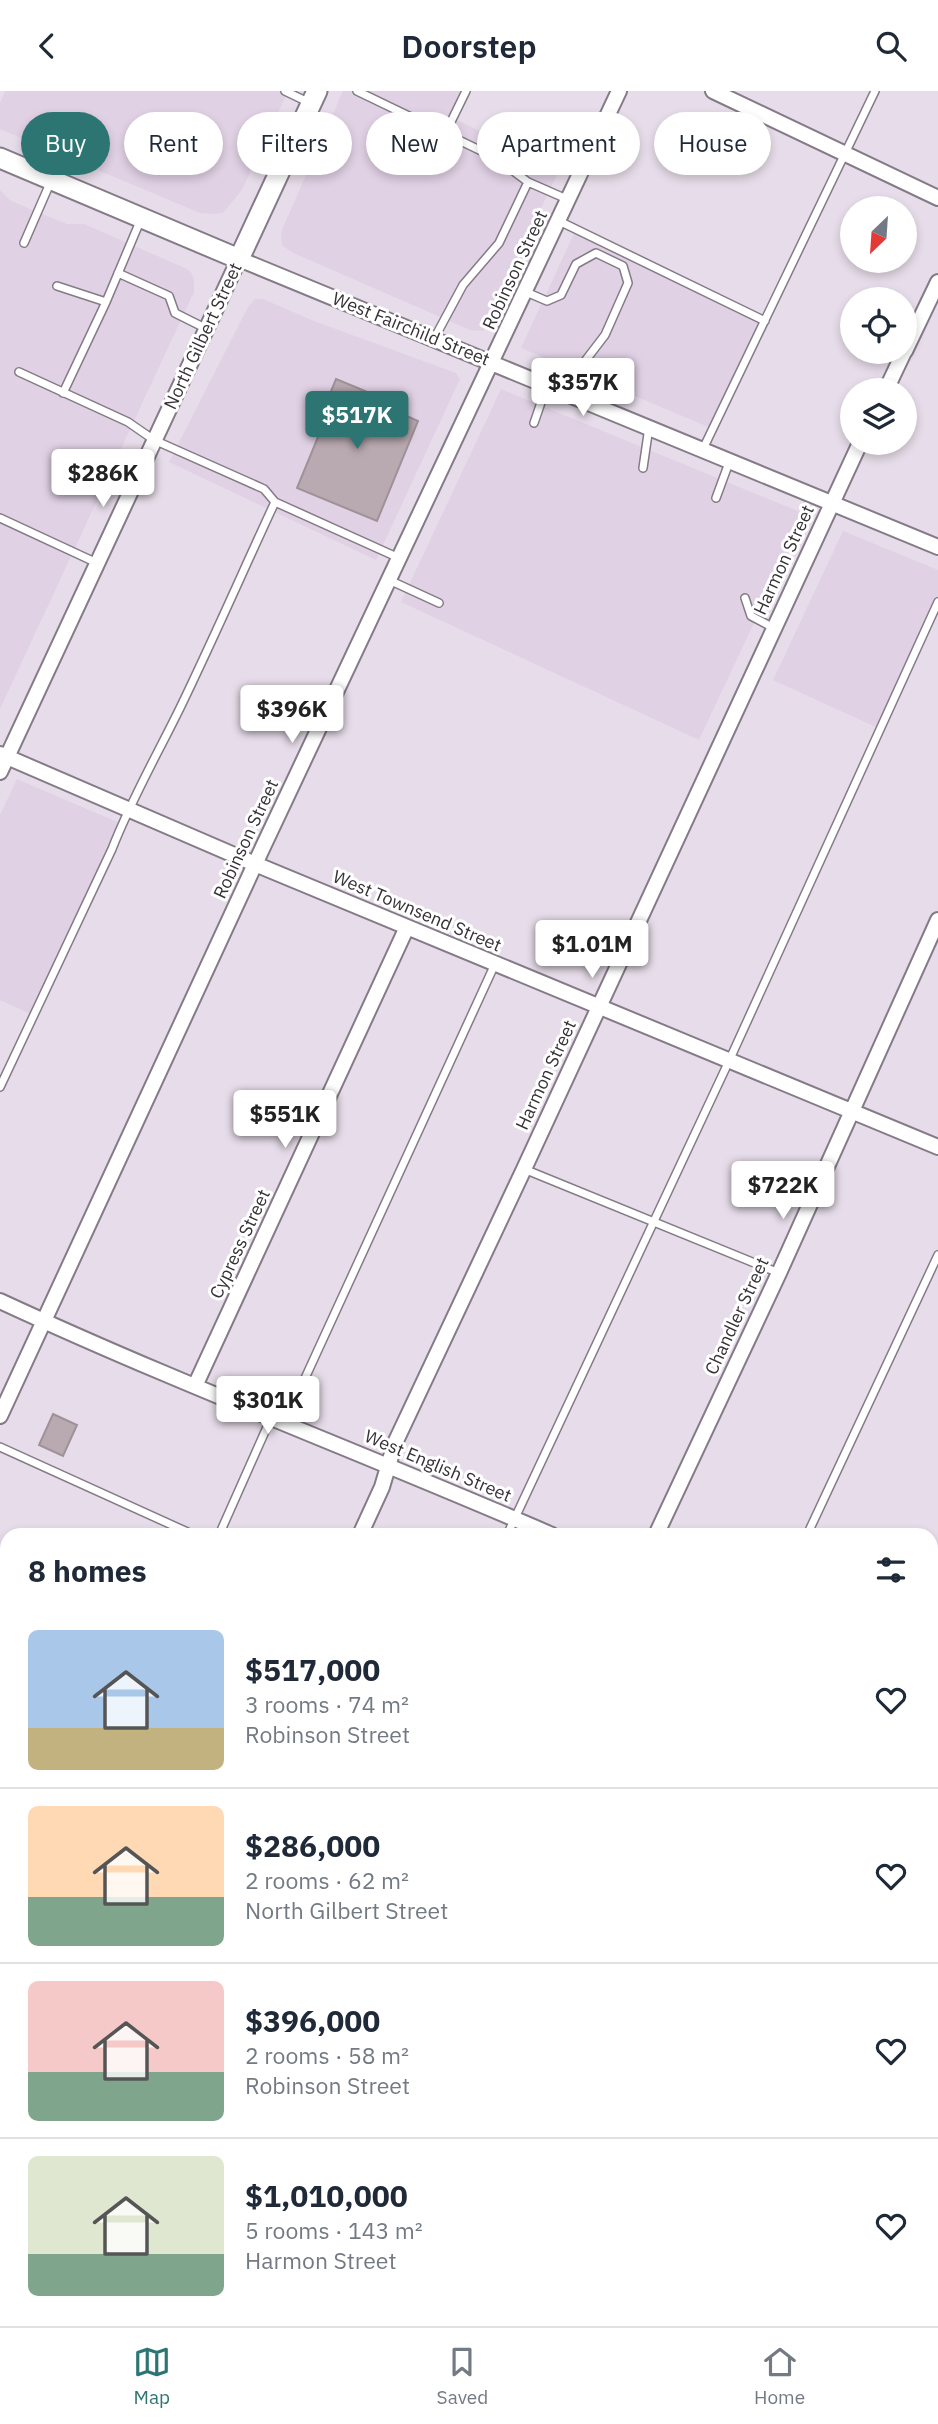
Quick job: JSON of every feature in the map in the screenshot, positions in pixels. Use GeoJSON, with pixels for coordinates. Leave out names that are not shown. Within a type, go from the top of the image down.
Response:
{"type":"FeatureCollection","features":[{"type":"Feature","properties":{"kind":"main road","name":"North Gilbert Street"},"geometry":{"type":"LineString","coordinates":[[239,260],[314,97]]}},
{"type":"Feature","properties":{"kind":"main road","name":"West Fairchild Street"},"geometry":{"type":"LineString","coordinates":[[0,158],[239,260]]}},
{"type":"Feature","properties":{"kind":"street","name":"Robinson Street"},"geometry":{"type":"LineString","coordinates":[[0,1416],[255,864],[619,91]]}},
{"type":"Feature","properties":{"kind":"street"},"geometry":{"type":"LineString","coordinates":[[713,91],[938,198]]}},
{"type":"Feature","properties":{"kind":"street","name":"North Gilbert Street"},"geometry":{"type":"LineString","coordinates":[[0,772],[3,756],[98,563],[239,260]]}},
{"type":"Feature","properties":{"kind":"street","name":"West Fairchild Street"},"geometry":{"type":"LineString","coordinates":[[239,260],[493,362],[938,547]]}},
{"type":"Feature","properties":{"kind":"street"},"geometry":{"type":"LineString","coordinates":[[917,325],[938,282]]}},
{"type":"Feature","properties":{"kind":"street","name":"Harmon Street"},"geometry":{"type":"LineString","coordinates":[[363,1528],[382,1487],[395,1443],[854,455]]}},
{"type":"Feature","properties":{"kind":"street","name":"West Townsend Street"},"geometry":{"type":"LineString","coordinates":[[3,756],[255,864],[938,1147]]}},
{"type":"Feature","properties":{"kind":"street","name":"Chandler Street"},"geometry":{"type":"LineString","coordinates":[[659,1528],[779,1273],[850,1110],[938,920]]}},
{"type":"Feature","properties":{"kind":"street","name":"Cypress Street"},"geometry":{"type":"LineString","coordinates":[[195,1386],[407,927]]}},
{"type":"Feature","properties":{"kind":"street","name":"West English Street"},"geometry":{"type":"LineString","coordinates":[[0,1301],[277,1421],[536,1528]]}},
{"type":"Feature","properties":{"kind":"lane"},"geometry":{"type":"LineString","coordinates":[[285,91],[314,97]]}},
{"type":"Feature","properties":{"kind":"lane"},"geometry":{"type":"LineString","coordinates":[[357,91],[399,112]]}},
{"type":"Feature","properties":{"kind":"lane"},"geometry":{"type":"LineString","coordinates":[[455,112],[466,91]]}},
{"type":"Feature","properties":{"kind":"lane"},"geometry":{"type":"LineString","coordinates":[[703,449],[874,91]]}},
{"type":"Feature","properties":{"kind":"lane"},"geometry":{"type":"LineString","coordinates":[[463,143],[496,158],[528,182],[569,200]]}},
{"type":"Feature","properties":{"kind":"lane"},"geometry":{"type":"LineString","coordinates":[[24,243],[52,180]]}},
{"type":"Feature","properties":{"kind":"lane"},"geometry":{"type":"LineString","coordinates":[[434,339],[463,285],[499,243],[528,182]]}},
{"type":"Feature","properties":{"kind":"lane"},"geometry":{"type":"LineString","coordinates":[[63,393],[142,218]]}},
{"type":"Feature","properties":{"kind":"lane"},"geometry":{"type":"LineString","coordinates":[[559,221],[765,321]]}},
{"type":"Feature","properties":{"kind":"lane"},"geometry":{"type":"LineString","coordinates":[[526,292],[547,301],[561,295],[576,264],[596,253],[623,266],[628,283],[605,335],[582,365],[568,393]]}},
{"type":"Feature","properties":{"kind":"lane"},"geometry":{"type":"LineString","coordinates":[[118,273],[169,296],[175,313],[207,329]]}},
{"type":"Feature","properties":{"kind":"lane"},"geometry":{"type":"LineString","coordinates":[[57,286],[106,302]]}},
{"type":"Feature","properties":{"kind":"lane"},"geometry":{"type":"LineString","coordinates":[[19,372],[128,422],[154,440],[264,489],[275,502],[400,558]]}},
{"type":"Feature","properties":{"kind":"lane"},"geometry":{"type":"LineString","coordinates":[[534,423],[547,385]]}},
{"type":"Feature","properties":{"kind":"lane"},"geometry":{"type":"LineString","coordinates":[[643,468],[649,427]]}},
{"type":"Feature","properties":{"kind":"lane"},"geometry":{"type":"LineString","coordinates":[[716,498],[730,460]]}},
{"type":"Feature","properties":{"kind":"lane"},"geometry":{"type":"LineString","coordinates":[[0,1087],[107,860],[127,810],[186,695],[275,502]]}},
{"type":"Feature","properties":{"kind":"lane"},"geometry":{"type":"LineString","coordinates":[[0,518],[98,563]]}},
{"type":"Feature","properties":{"kind":"lane"},"geometry":{"type":"LineString","coordinates":[[390,580],[439,603]]}},
{"type":"Feature","properties":{"kind":"lane"},"geometry":{"type":"LineString","coordinates":[[745,598],[751,616],[774,628]]}},
{"type":"Feature","properties":{"kind":"lane"},"geometry":{"type":"LineString","coordinates":[[509,1528],[729,1061],[938,602]]}},
{"type":"Feature","properties":{"kind":"lane"},"geometry":{"type":"LineString","coordinates":[[223,1528],[277,1421],[495,964]]}},
{"type":"Feature","properties":{"kind":"lane"},"geometry":{"type":"LineString","coordinates":[[524,1169],[779,1273]]}},
{"type":"Feature","properties":{"kind":"lane"},"geometry":{"type":"LineString","coordinates":[[810,1528],[938,1255]]}},
{"type":"Feature","properties":{"kind":"lane"},"geometry":{"type":"LineString","coordinates":[[0,1447],[179,1528]]}},
{"type":"Feature","properties":{"kind":"shaded area"},"geometry":{"type":"Polygon","coordinates":[[[5,91],[288,91],[278,112],[237,112],[237,175],[249,175],[242,190],[223,213],[213,214],[200,213],[110,175],[110,112],[21,112],[21,138],[0,129],[0,103],[5,91]]]}},
{"type":"Feature","properties":{"kind":"shaded area"},"geometry":{"type":"Polygon","coordinates":[[[343,91],[466,91],[456,112],[366,112],[366,175],[463,175],[463,123],[477,130],[477,175],[557,175],[483,331],[470,330],[291,252],[282,245],[281,232],[306,175],[352,175],[352,112],[334,112],[343,91]]]}},
{"type":"Feature","properties":{"kind":"shaded area"},"geometry":{"type":"Polygon","coordinates":[[[0,190],[10,200],[37,212],[67,224],[84,224],[185,268],[191,272],[194,280],[194,292],[0,709],[0,190]]]}},
{"type":"Feature","properties":{"kind":"shaded area"},"geometry":{"type":"Polygon","coordinates":[[[576,229],[765,321],[713,429],[521,348],[576,229]]]}},
{"type":"Feature","properties":{"kind":"shaded area"},"geometry":{"type":"Polygon","coordinates":[[[255,299],[263,299],[314,321],[456,373],[460,379],[376,560],[169,462],[248,307],[255,299]]]}},
{"type":"Feature","properties":{"kind":"shaded area"},"geometry":{"type":"Polygon","coordinates":[[[501,389],[805,514],[699,740],[401,602],[501,389]]]}},
{"type":"Feature","properties":{"kind":"shaded area"},"geometry":{"type":"Polygon","coordinates":[[[843,531],[938,570],[938,602],[880,729],[773,680],[843,531]]]}},
{"type":"Feature","properties":{"kind":"shaded area"},"geometry":{"type":"Polygon","coordinates":[[[17,779],[122,824],[35,1016],[0,1000],[0,815],[17,779]]]}},
{"type":"Feature","properties":{"kind":"building"},"geometry":{"type":"Polygon","coordinates":[[[336,379],[382,398],[380,404],[418,421],[377,521],[297,488],[325,420],[320,418],[336,379]]]}},
{"type":"Feature","properties":{"kind":"building"},"geometry":{"type":"Polygon","coordinates":[[[53,1414],[77,1425],[63,1456],[39,1445],[53,1414]]]}}]}
